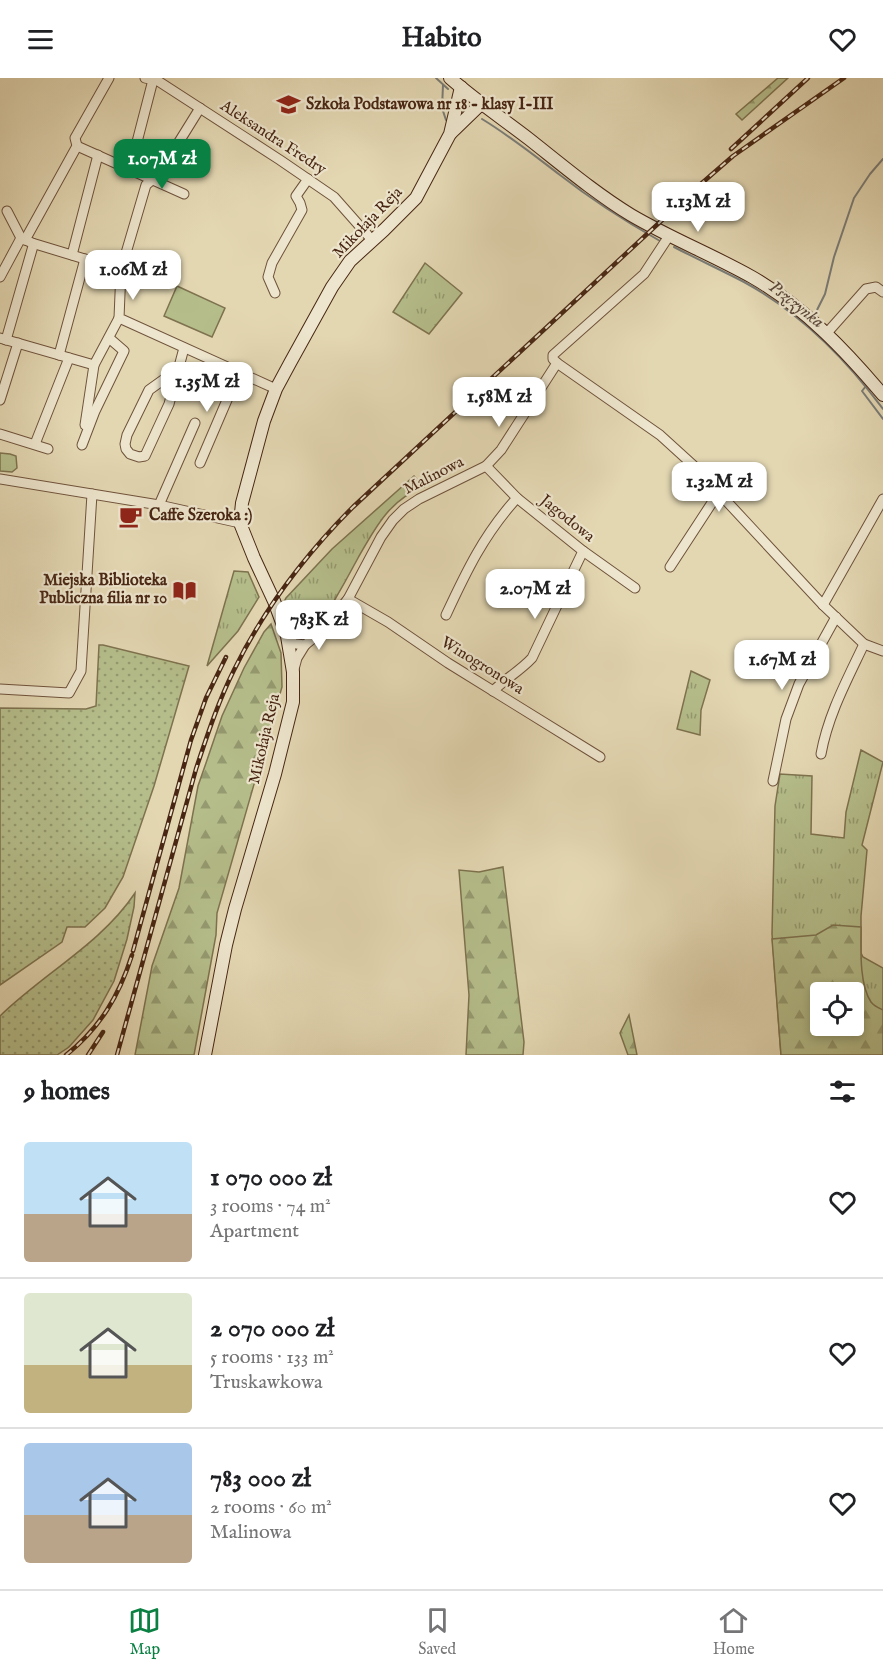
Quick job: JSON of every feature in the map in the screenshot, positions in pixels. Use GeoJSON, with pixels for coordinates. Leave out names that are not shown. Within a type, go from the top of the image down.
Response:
{"type":"FeatureCollection","features":[{"type":"Feature","properties":{"kind":"street"},"geometry":{"type":"LineString","coordinates":[[0,277],[26,240],[77,146],[75,138],[109,78]]}},
{"type":"Feature","properties":{"kind":"street"},"geometry":{"type":"LineString","coordinates":[[450,78],[577,177],[629,213],[753,278],[787,300],[850,356],[883,395]]}},
{"type":"Feature","properties":{"kind":"street"},"geometry":{"type":"LineString","coordinates":[[130,169],[149,79]]}},
{"type":"Feature","properties":{"kind":"street","name":"Aleksandra Fredry"},"geometry":{"type":"LineString","coordinates":[[149,79],[158,81],[334,197],[372,240]]}},
{"type":"Feature","properties":{"kind":"street","name":"Mikołaja Reja"},"geometry":{"type":"LineString","coordinates":[[205,1055],[231,927],[293,702],[293,672],[288,643],[282,620],[240,523],[242,503],[264,420],[276,389],[332,287],[350,261],[416,198],[450,134],[461,87]]}},
{"type":"Feature","properties":{"kind":"street","name":"Mikołaja Reja"},"geometry":{"type":"LineString","coordinates":[[450,134],[482,103]]}},
{"type":"Feature","properties":{"kind":"street"},"geometry":{"type":"LineString","coordinates":[[109,338],[124,351],[95,411],[82,445],[94,365],[119,318],[121,270],[146,185],[159,174],[200,108]]}},
{"type":"Feature","properties":{"kind":"street"},"geometry":{"type":"LineString","coordinates":[[77,146],[184,194]]}},
{"type":"Feature","properties":{"kind":"street"},"geometry":{"type":"LineString","coordinates":[[72,255],[98,155]]}},
{"type":"Feature","properties":{"kind":"street"},"geometry":{"type":"LineString","coordinates":[[274,294],[268,277],[272,263],[302,210],[296,196],[308,179]]}},
{"type":"Feature","properties":{"kind":"street"},"geometry":{"type":"LineString","coordinates":[[7,211],[26,240],[33,246],[3,339],[94,365]]}},
{"type":"Feature","properties":{"kind":"street","name":"Malinowa"},"geometry":{"type":"LineString","coordinates":[[305,645],[322,631],[348,599],[381,537],[400,512],[419,499],[486,466],[501,450],[557,363],[553,355],[644,274],[669,236]]}},
{"type":"Feature","properties":{"kind":"street"},"geometry":{"type":"LineString","coordinates":[[26,240],[121,270]]}},
{"type":"Feature","properties":{"kind":"street"},"geometry":{"type":"LineString","coordinates":[[34,444],[64,357],[85,259]]}},
{"type":"Feature","properties":{"kind":"street"},"geometry":{"type":"LineString","coordinates":[[826,334],[866,289],[876,287],[883,292]]}},
{"type":"Feature","properties":{"kind":"street"},"geometry":{"type":"LineString","coordinates":[[119,318],[276,389]]}},
{"type":"Feature","properties":{"kind":"street"},"geometry":{"type":"LineString","coordinates":[[0,400],[18,343]]}},
{"type":"Feature","properties":{"kind":"street"},"geometry":{"type":"LineString","coordinates":[[177,369],[149,390],[127,435],[125,444],[130,454],[145,456],[169,404],[184,348]]}},
{"type":"Feature","properties":{"kind":"street"},"geometry":{"type":"LineString","coordinates":[[557,363],[660,435],[693,465],[836,617],[864,644],[883,651]]}},
{"type":"Feature","properties":{"kind":"street"},"geometry":{"type":"LineString","coordinates":[[200,463],[239,372]]}},
{"type":"Feature","properties":{"kind":"street"},"geometry":{"type":"LineString","coordinates":[[159,505],[195,423]]}},
{"type":"Feature","properties":{"kind":"street"},"geometry":{"type":"LineString","coordinates":[[0,434],[48,449]]}},
{"type":"Feature","properties":{"kind":"street","name":"Jagodowa"},"geometry":{"type":"LineString","coordinates":[[486,466],[517,498],[634,588]]}},
{"type":"Feature","properties":{"kind":"street"},"geometry":{"type":"LineString","coordinates":[[0,479],[159,505],[240,523]]}},
{"type":"Feature","properties":{"kind":"street"},"geometry":{"type":"LineString","coordinates":[[670,567],[719,492]]}},
{"type":"Feature","properties":{"kind":"street"},"geometry":{"type":"LineString","coordinates":[[0,689],[69,693],[81,672],[92,494]]}},
{"type":"Feature","properties":{"kind":"street"},"geometry":{"type":"LineString","coordinates":[[446,615],[480,546],[492,527],[517,498]]}},
{"type":"Feature","properties":{"kind":"street"},"geometry":{"type":"LineString","coordinates":[[823,604],[883,499]]}},
{"type":"Feature","properties":{"kind":"street"},"geometry":{"type":"LineString","coordinates":[[493,691],[522,669],[532,658],[583,551]]}},
{"type":"Feature","properties":{"kind":"street","name":"Winogronowa"},"geometry":{"type":"LineString","coordinates":[[348,599],[600,757]]}},
{"type":"Feature","properties":{"kind":"street"},"geometry":{"type":"LineString","coordinates":[[282,620],[290,625],[300,626],[332,617]]}},
{"type":"Feature","properties":{"kind":"street"},"geometry":{"type":"LineString","coordinates":[[773,781],[786,719],[799,684],[836,617]]}},
{"type":"Feature","properties":{"kind":"street"},"geometry":{"type":"LineString","coordinates":[[293,672],[297,658],[305,645],[288,643],[300,626]]}},
{"type":"Feature","properties":{"kind":"street"},"geometry":{"type":"LineString","coordinates":[[821,754],[838,699],[864,644]]}},
{"type":"Feature","properties":{"kind":"green space"},"geometry":{"type":"Polygon","coordinates":[[[778,78],[788,78],[742,120],[736,114],[778,78]]]}},
{"type":"Feature","properties":{"kind":"green space"},"geometry":{"type":"Polygon","coordinates":[[[425,263],[462,293],[429,334],[393,312],[425,263]]]}},
{"type":"Feature","properties":{"kind":"green space"},"geometry":{"type":"Polygon","coordinates":[[[177,286],[225,308],[212,337],[164,316],[177,286]]]}},
{"type":"Feature","properties":{"kind":"green space"},"geometry":{"type":"Polygon","coordinates":[[[0,453],[16,456],[17,468],[12,472],[0,471],[0,453]]]}},
{"type":"Feature","properties":{"kind":"green space"},"geometry":{"type":"Polygon","coordinates":[[[414,476],[424,487],[402,499],[385,516],[330,608],[295,618],[286,598],[332,549],[414,476]]]}},
{"type":"Feature","properties":{"kind":"green space"},"geometry":{"type":"Polygon","coordinates":[[[234,571],[248,572],[259,597],[238,631],[207,666],[234,571]]]}},
{"type":"Feature","properties":{"kind":"green space"},"geometry":{"type":"Polygon","coordinates":[[[271,624],[281,653],[282,687],[217,913],[216,935],[194,1055],[135,1055],[152,966],[179,888],[198,786],[222,716],[244,668],[271,624]]]}},
{"type":"Feature","properties":{"kind":"green space"},"geometry":{"type":"Polygon","coordinates":[[[99,645],[189,666],[154,786],[123,877],[105,908],[85,927],[67,927],[62,942],[0,985],[0,708],[86,709],[96,706],[99,645]]]}},
{"type":"Feature","properties":{"kind":"green space"},"geometry":{"type":"Polygon","coordinates":[[[691,671],[710,680],[701,710],[700,735],[677,729],[691,671]]]}},
{"type":"Feature","properties":{"kind":"green space"},"geometry":{"type":"Polygon","coordinates":[[[861,750],[883,762],[862,845],[867,850],[861,916],[861,953],[863,957],[883,968],[883,1055],[781,1055],[772,934],[775,806],[780,774],[812,776],[811,834],[844,838],[846,812],[861,750]]]}},
{"type":"Feature","properties":{"kind":"green space"},"geometry":{"type":"Polygon","coordinates":[[[503,867],[524,1042],[523,1055],[466,1055],[469,995],[459,870],[479,872],[503,867]]]}},
{"type":"Feature","properties":{"kind":"green space"},"geometry":{"type":"Polygon","coordinates":[[[135,893],[127,939],[114,981],[93,1020],[69,1047],[57,1055],[0,1055],[0,1016],[106,928],[135,893]]]}},
{"type":"Feature","properties":{"kind":"green space"},"geometry":{"type":"Polygon","coordinates":[[[833,925],[861,927],[864,982],[810,982],[810,1036],[864,1036],[864,986],[871,1002],[883,1010],[883,1055],[781,1055],[772,939],[816,935],[833,925]]]}},
{"type":"Feature","properties":{"kind":"green space"},"geometry":{"type":"Polygon","coordinates":[[[629,1015],[637,1055],[628,1055],[620,1033],[629,1015]]]}},
{"type":"Feature","properties":{"kind":"waterway","name":"Pszczynka"},"geometry":{"type":"LineString","coordinates":[[436,78],[448,89]]}},
{"type":"Feature","properties":{"kind":"waterway"},"geometry":{"type":"LineString","coordinates":[[443,85],[442,108],[446,120]]}},
{"type":"Feature","properties":{"kind":"waterway","name":"Pszczynka"},"geometry":{"type":"LineString","coordinates":[[482,119],[596,202],[660,241]]}},
{"type":"Feature","properties":{"kind":"waterway"},"geometry":{"type":"LineString","coordinates":[[815,314],[825,294],[834,257],[854,198],[883,159]]}},
{"type":"Feature","properties":{"kind":"waterway","name":"Pszczynka"},"geometry":{"type":"LineString","coordinates":[[674,247],[744,282],[784,307],[837,355],[883,409]]}},
{"type":"Feature","properties":{"kind":"waterway"},"geometry":{"type":"LineString","coordinates":[[866,386],[862,391],[883,419]]}},
{"type":"Feature","properties":{"kind":"railway"},"geometry":{"type":"LineString","coordinates":[[731,149],[808,78]]}},
{"type":"Feature","properties":{"kind":"railway"},"geometry":{"type":"LineString","coordinates":[[117,1055],[196,769],[213,719],[228,682],[272,604],[318,544],[353,507],[702,183],[733,156],[844,78]]}},
{"type":"Feature","properties":{"kind":"railway"},"geometry":{"type":"LineString","coordinates":[[133,951],[191,740],[206,698],[226,657]]}},
{"type":"Feature","properties":{"kind":"railway"},"geometry":{"type":"LineString","coordinates":[[66,1055],[89,1034],[107,1010],[121,984],[132,955]]}},
{"type":"Feature","properties":{"kind":"railway"},"geometry":{"type":"LineString","coordinates":[[88,1055],[103,1032]]}},
{"type":"Feature","properties":{"kind":"place","name":"Szkoła Podstawowa nr 18 - klasy I-III"},"geometry":{"type":"Point","coordinates":[288,105]}},
{"type":"Feature","properties":{"kind":"place","name":"Caffe Szeroka :)"},"geometry":{"type":"Point","coordinates":[131,516]}},
{"type":"Feature","properties":{"kind":"place","name":"Miejska Biblioteka Publiczna filia nr 10"},"geometry":{"type":"Point","coordinates":[185,590]}}]}
